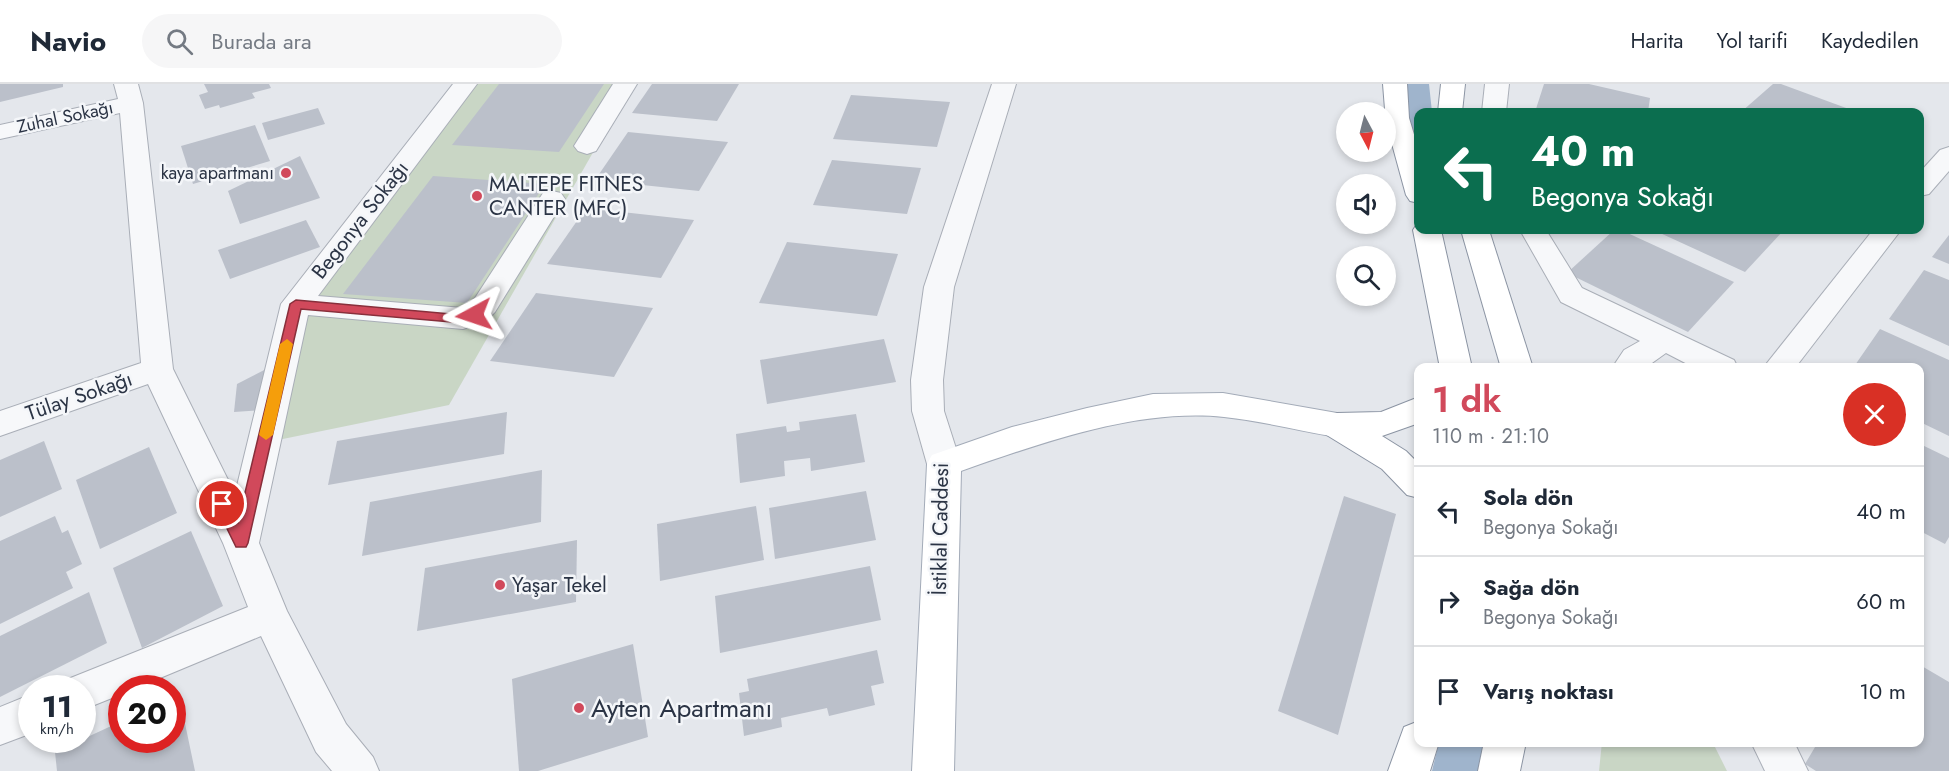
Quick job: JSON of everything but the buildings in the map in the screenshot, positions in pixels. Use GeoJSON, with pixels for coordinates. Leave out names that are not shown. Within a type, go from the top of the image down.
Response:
{"type":"FeatureCollection","features":[{"type":"Feature","properties":{"kind":"main road"},"geometry":{"type":"LineString","coordinates":[[1395,84],[1397,118],[1414,178]]}},
{"type":"Feature","properties":{"kind":"main road"},"geometry":{"type":"LineString","coordinates":[[1450,108],[1453,84]]}},
{"type":"Feature","properties":{"kind":"main road"},"geometry":{"type":"LineString","coordinates":[[1427,234],[1454,363]]}},
{"type":"Feature","properties":{"kind":"main road"},"geometry":{"type":"LineString","coordinates":[[1476,234],[1515,363]]}},
{"type":"Feature","properties":{"kind":"main road"},"geometry":{"type":"LineString","coordinates":[[944,464],[1023,437],[1152,406],[1223,405],[1337,426],[1385,423],[1414,411]]}},
{"type":"Feature","properties":{"kind":"main road"},"geometry":{"type":"LineString","coordinates":[[1337,426],[1394,460],[1414,479]]}},
{"type":"Feature","properties":{"kind":"main road","name":"İstiklal Caddesi"},"geometry":{"type":"LineString","coordinates":[[933,771],[944,464]]}},
{"type":"Feature","properties":{"kind":"main road"},"geometry":{"type":"LineString","coordinates":[[1409,771],[1417,747]]}},
{"type":"Feature","properties":{"kind":"main road"},"geometry":{"type":"LineString","coordinates":[[1499,771],[1504,747]]}},
{"type":"Feature","properties":{"kind":"street","name":"Begonya Sokağı"},"geometry":{"type":"LineString","coordinates":[[241,543],[296,304],[465,84]]}},
{"type":"Feature","properties":{"kind":"street"},"geometry":{"type":"LineString","coordinates":[[587,146],[625,84]]}},
{"type":"Feature","properties":{"kind":"street","name":"İstiklal Caddesi"},"geometry":{"type":"LineString","coordinates":[[944,464],[928,411],[927,380],[939,287],[1004,84]]}},
{"type":"Feature","properties":{"kind":"street"},"geometry":{"type":"LineString","coordinates":[[1494,108],[1497,84]]}},
{"type":"Feature","properties":{"kind":"street"},"geometry":{"type":"LineString","coordinates":[[128,93],[157,369],[241,543],[270,615],[331,738],[358,771]]}},
{"type":"Feature","properties":{"kind":"street","name":"Zuhal Sokağı"},"geometry":{"type":"LineString","coordinates":[[0,132],[128,93]]}},
{"type":"Feature","properties":{"kind":"street"},"geometry":{"type":"LineString","coordinates":[[1924,183],[1949,155]]}},
{"type":"Feature","properties":{"kind":"street"},"geometry":{"type":"LineString","coordinates":[[296,304],[463,319],[474,315],[485,305],[552,199]]}},
{"type":"Feature","properties":{"kind":"street"},"geometry":{"type":"LineString","coordinates":[[1535,234],[1571,295],[1713,363]]}},
{"type":"Feature","properties":{"kind":"street"},"geometry":{"type":"LineString","coordinates":[[1782,363],[1884,234]]}},
{"type":"Feature","properties":{"kind":"street"},"geometry":{"type":"LineString","coordinates":[[1631,363],[1635,358],[1665,340]]}},
{"type":"Feature","properties":{"kind":"street","name":"Tülay Sokağı"},"geometry":{"type":"LineString","coordinates":[[0,424],[157,369]]}},
{"type":"Feature","properties":{"kind":"street"},"geometry":{"type":"LineString","coordinates":[[96,686],[270,615]]}},
{"type":"Feature","properties":{"kind":"street"},"geometry":{"type":"LineString","coordinates":[[0,726],[18,719]]}},
{"type":"Feature","properties":{"kind":"street"},"geometry":{"type":"LineString","coordinates":[[1775,747],[1787,771]]}},
{"type":"Feature","properties":{"kind":"green space","name":"MALTEPE FITNES CANTER (MFC)"},"geometry":{"type":"Polygon","coordinates":[[[470,84],[632,84],[449,405],[273,441],[300,308],[470,84]]]}},
{"type":"Feature","properties":{"kind":"green space"},"geometry":{"type":"Polygon","coordinates":[[[1601,747],[1715,747],[1727,771],[1599,771],[1601,747]]]}},
{"type":"Feature","properties":{"kind":"waterway"},"geometry":{"type":"LineString","coordinates":[[1415,84],[1417,108]]}},
{"type":"Feature","properties":{"kind":"waterway"},"geometry":{"type":"LineString","coordinates":[[1458,771],[1464,747]]}},
{"type":"Feature","properties":{"kind":"slow traffic"},"geometry":{"type":"LineString","coordinates":[[266,435],[287,344]]}},
{"type":"Feature","properties":{"kind":"place","name":"kaya apartmanı"},"geometry":{"type":"Point","coordinates":[286,173]}},
{"type":"Feature","properties":{"kind":"place","name":"MALTEPE FITNES CANTER (MFC)"},"geometry":{"type":"Point","coordinates":[477,196]}},
{"type":"Feature","properties":{"kind":"place","name":"Yaşar Tekel"},"geometry":{"type":"Point","coordinates":[500,585]}},
{"type":"Feature","properties":{"kind":"place","name":"Ayten Apartmanı"},"geometry":{"type":"Point","coordinates":[579,708]}},
{"type":"Feature","properties":{"kind":"route"},"geometry":{"type":"LineString","coordinates":[[222,504],[241,543],[296,304],[463,319],[474,315]]}}]}
